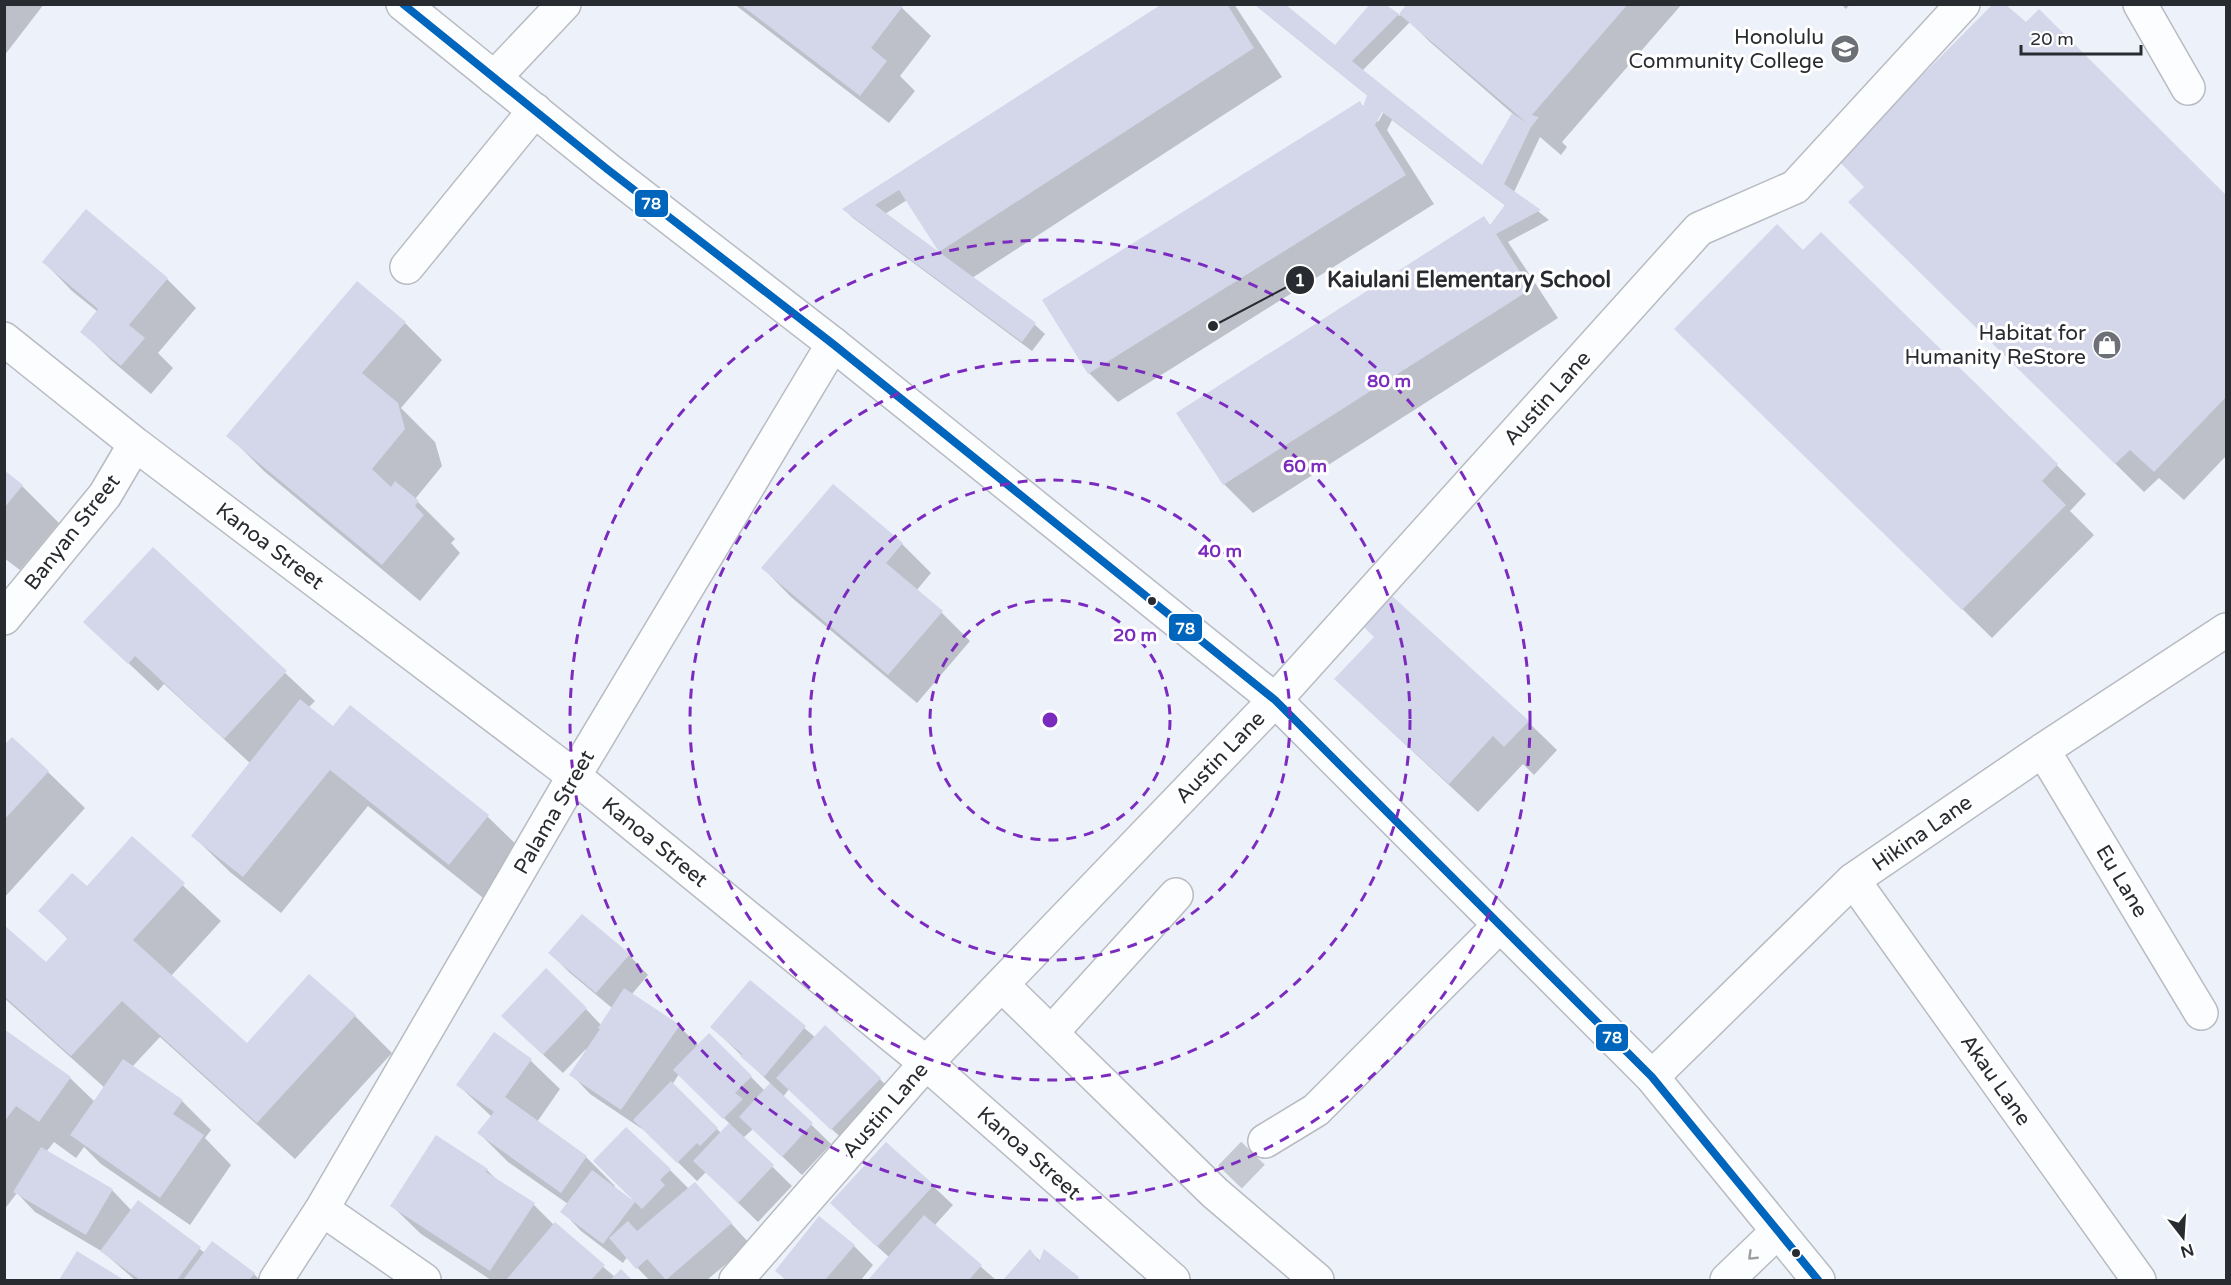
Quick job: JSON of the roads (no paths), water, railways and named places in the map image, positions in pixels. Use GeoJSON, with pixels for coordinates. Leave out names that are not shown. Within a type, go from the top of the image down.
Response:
{"type":"FeatureCollection","features":[{"type":"Feature","properties":{"kind":"street"},"geometry":{"type":"LineString","coordinates":[[404,4],[494,78],[833,344],[1275,700],[1652,1077],[1818,1281]]}},
{"type":"Feature","properties":{"kind":"street"},"geometry":{"type":"LineString","coordinates":[[494,78],[564,4]]}},
{"type":"Feature","properties":{"kind":"street","name":"Austin Lane"},"geometry":{"type":"LineString","coordinates":[[736,1281],[926,1063],[1275,700],[1699,229],[1795,187],[1964,4]]}},
{"type":"Feature","properties":{"kind":"street"},"geometry":{"type":"LineString","coordinates":[[2140,4],[2188,88]]}},
{"type":"Feature","properties":{"kind":"street"},"geometry":{"type":"LineString","coordinates":[[407,267],[535,110]]}},
{"type":"Feature","properties":{"kind":"street","name":"Kanoa Street"},"geometry":{"type":"LineString","coordinates":[[4,339],[135,444],[574,776],[926,1063],[1173,1281]]}},
{"type":"Feature","properties":{"kind":"street","name":"Palama Street"},"geometry":{"type":"LineString","coordinates":[[276,1281],[322,1209],[574,776],[833,344]]}},
{"type":"Feature","properties":{"kind":"street","name":"Banyan Street"},"geometry":{"type":"LineString","coordinates":[[4,618],[105,495],[135,444]]}},
{"type":"Feature","properties":{"kind":"street","name":"Hikina Lane"},"geometry":{"type":"LineString","coordinates":[[1652,1077],[1853,880],[2043,750],[2226,630]]}},
{"type":"Feature","properties":{"kind":"street","name":"Eu Lane"},"geometry":{"type":"LineString","coordinates":[[2043,750],[2201,1013]]}},
{"type":"Feature","properties":{"kind":"street","name":"Akau Lane"},"geometry":{"type":"LineString","coordinates":[[1853,880],[2139,1281]]}},
{"type":"Feature","properties":{"kind":"street"},"geometry":{"type":"LineString","coordinates":[[1051,1033],[1176,895]]}},
{"type":"Feature","properties":{"kind":"street"},"geometry":{"type":"LineString","coordinates":[[1265,1141],[1316,1110],[1500,925]]}},
{"type":"Feature","properties":{"kind":"street"},"geometry":{"type":"LineString","coordinates":[[1002,985],[1051,1033],[1222,1185],[1317,1281]]}},
{"type":"Feature","properties":{"kind":"street"},"geometry":{"type":"LineString","coordinates":[[322,1209],[424,1281]]}},
{"type":"Feature","properties":{"kind":"street"},"geometry":{"type":"LineString","coordinates":[[1727,1281],[1777,1232]]}},
{"type":"Feature","properties":{"kind":"tunnel"},"geometry":{"type":"LineString","coordinates":[[1230,1177],[1265,1141]]}},
{"type":"Feature","properties":{"kind":"place","name":"Honolulu Community College"},"geometry":{"type":"Point","coordinates":[1845,49]}},
{"type":"Feature","properties":{"kind":"place","name":"Kaiulani Elementary School"},"geometry":{"type":"Point","coordinates":[1213,326]}},
{"type":"Feature","properties":{"kind":"place","name":"Habitat for Humanity ReStore"},"geometry":{"type":"Point","coordinates":[2107,345]}}]}
